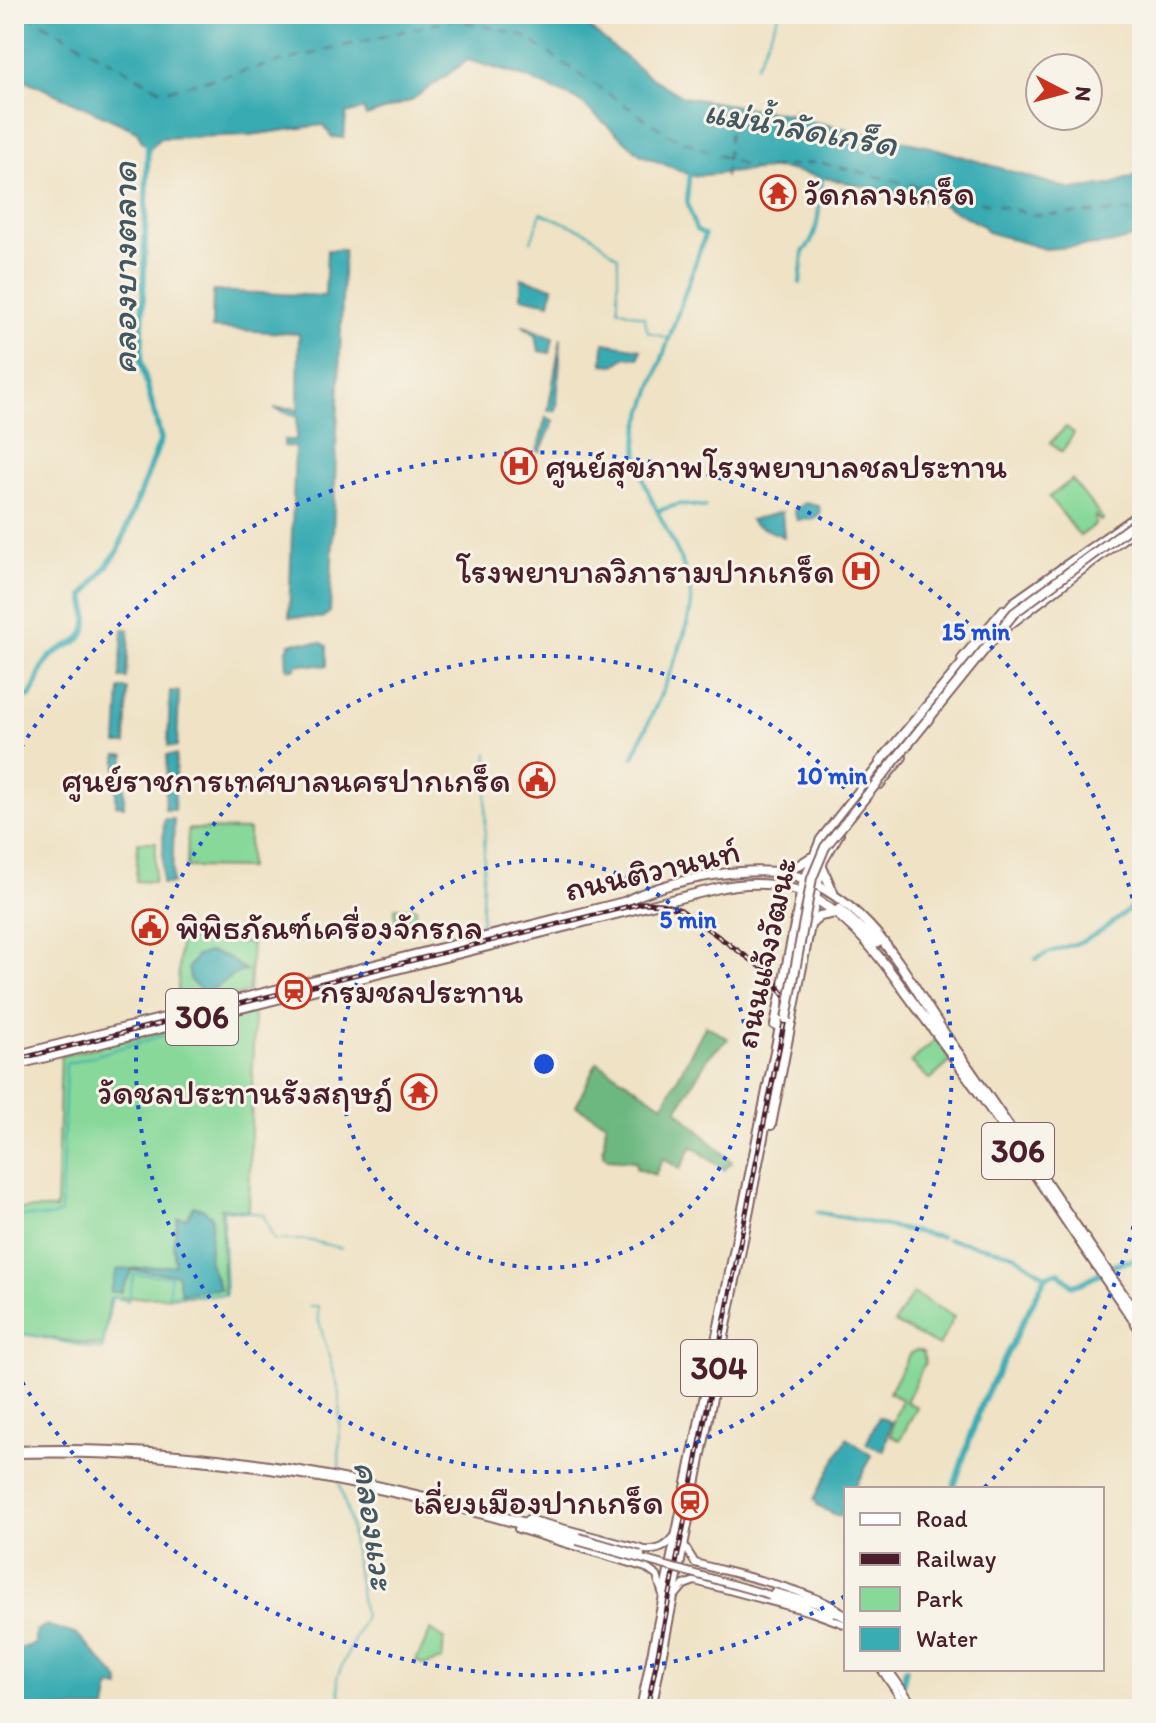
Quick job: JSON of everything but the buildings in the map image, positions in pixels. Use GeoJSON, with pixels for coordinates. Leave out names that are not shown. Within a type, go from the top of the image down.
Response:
{"type":"FeatureCollection","features":[{"type":"Feature","properties":{"kind":"main road"},"geometry":{"type":"LineString","coordinates":[[1002,632],[1024,608],[1142,517]]}},
{"type":"Feature","properties":{"kind":"main road","name":"ถนนแจ้งวัฒนะ"},"geometry":{"type":"LineString","coordinates":[[762,1160],[808,877],[817,852],[984,640],[1033,590],[1142,517]]}},
{"type":"Feature","properties":{"kind":"main road","name":"ถนนแจ้งวัฒนะ"},"geometry":{"type":"LineString","coordinates":[[641,1709],[762,1160],[822,867],[846,827],[1002,632],[1142,517]]}},
{"type":"Feature","properties":{"kind":"main road","name":"ถนนแจ้งวัฒนะ"},"geometry":{"type":"LineString","coordinates":[[679,1539],[798,907],[810,858],[836,818],[1003,610],[1142,517]]}},
{"type":"Feature","properties":{"kind":"main road","name":"ถนนแจ้งวัฒนะ"},"geometry":{"type":"LineString","coordinates":[[751,1160],[812,878],[825,847],[1014,613],[1142,517]]}},
{"type":"Feature","properties":{"kind":"main road"},"geometry":{"type":"LineString","coordinates":[[880,762],[1005,610],[1033,590]]}},
{"type":"Feature","properties":{"kind":"main road"},"geometry":{"type":"LineString","coordinates":[[836,818],[838,826],[846,827]]}},
{"type":"Feature","properties":{"kind":"main road"},"geometry":{"type":"LineString","coordinates":[[798,907],[785,880],[810,858]]}},
{"type":"Feature","properties":{"kind":"main road"},"geometry":{"type":"LineString","coordinates":[[822,867],[835,895]]}},
{"type":"Feature","properties":{"kind":"main road","name":"ถนนติวานนท์"},"geometry":{"type":"LineString","coordinates":[[626,906],[728,873],[785,880],[815,899],[839,909]]}},
{"type":"Feature","properties":{"kind":"main road","name":"ถนนติวานนท์"},"geometry":{"type":"LineString","coordinates":[[14,1056],[626,906],[730,886],[804,879],[835,895],[875,929],[895,953],[938,1028],[1142,1332]]}},
{"type":"Feature","properties":{"kind":"main road"},"geometry":{"type":"LineString","coordinates":[[810,925],[820,916],[839,909]]}},
{"type":"Feature","properties":{"kind":"main road","name":"306"},"geometry":{"type":"LineString","coordinates":[[839,909],[888,950],[938,1028]]}},
{"type":"Feature","properties":{"kind":"main road"},"geometry":{"type":"LineString","coordinates":[[789,959],[798,955],[804,960]]}},
{"type":"Feature","properties":{"kind":"main road","name":"ถนนติวานนท์"},"geometry":{"type":"LineString","coordinates":[[14,1065],[389,966]]}},
{"type":"Feature","properties":{"kind":"main road","name":"ถนนติวานนท์"},"geometry":{"type":"LineString","coordinates":[[1105,1273],[1142,1321]]}},
{"type":"Feature","properties":{"kind":"main road"},"geometry":{"type":"LineString","coordinates":[[14,1452],[74,1452],[201,1460],[332,1476],[655,1551],[679,1539],[695,1563],[831,1604],[844,1620]]}},
{"type":"Feature","properties":{"kind":"main road"},"geometry":{"type":"LineString","coordinates":[[342,1478],[497,1521],[653,1571],[667,1598],[695,1581],[844,1621]]}},
{"type":"Feature","properties":{"kind":"main road"},"geometry":{"type":"LineString","coordinates":[[491,1512],[578,1539],[818,1604],[844,1620]]}},
{"type":"Feature","properties":{"kind":"main road"},"geometry":{"type":"LineString","coordinates":[[497,1521],[578,1539]]}},
{"type":"Feature","properties":{"kind":"main road"},"geometry":{"type":"LineString","coordinates":[[628,1562],[637,1554],[632,1546]]}},
{"type":"Feature","properties":{"kind":"main road"},"geometry":{"type":"LineString","coordinates":[[714,1586],[709,1575],[716,1570]]}},
{"type":"Feature","properties":{"kind":"main road","name":"ถนนแจ้งวัฒนะ"},"geometry":{"type":"LineString","coordinates":[[651,1709],[667,1598]]}},
{"type":"Feature","properties":{"kind":"main road"},"geometry":{"type":"LineString","coordinates":[[882,1671],[907,1707]]}},
{"type":"Feature","properties":{"kind":"main road"},"geometry":{"type":"LineString","coordinates":[[889,1671],[916,1709]]}},
{"type":"Feature","properties":{"kind":"green space"},"geometry":{"type":"Polygon","coordinates":[[[1066,427],[1074,433],[1062,452],[1050,443],[1066,427]]]}},
{"type":"Feature","properties":{"kind":"green space"},"geometry":{"type":"Polygon","coordinates":[[[1072,480],[1103,519],[1100,521],[1095,516],[1095,525],[1080,536],[1049,497],[1072,480]]]}},
{"type":"Feature","properties":{"kind":"green space"},"geometry":{"type":"Polygon","coordinates":[[[188,829],[249,830],[249,868],[187,867],[188,829]]]}},
{"type":"Feature","properties":{"kind":"green space"},"geometry":{"type":"Polygon","coordinates":[[[138,842],[156,842],[154,882],[136,881],[138,842]]]}},
{"type":"Feature","properties":{"kind":"green space"},"geometry":{"type":"Polygon","coordinates":[[[395,907],[416,908],[416,923],[395,923],[395,907]]]}},
{"type":"Feature","properties":{"kind":"green space"},"geometry":{"type":"Polygon","coordinates":[[[180,939],[252,943],[249,992],[177,1010],[180,939]]]}},
{"type":"Feature","properties":{"kind":"green space"},"geometry":{"type":"Polygon","coordinates":[[[254,1009],[249,1211],[221,1208],[224,1295],[110,1298],[103,1346],[14,1333],[14,1209],[56,1209],[61,1056],[254,1009]]]}},
{"type":"Feature","properties":{"kind":"green space"},"geometry":{"type":"Polygon","coordinates":[[[706,1025],[728,1039],[709,1056],[677,1110],[732,1162],[724,1170],[692,1146],[680,1169],[663,1158],[655,1175],[636,1168],[636,1161],[608,1159],[603,1154],[606,1123],[576,1106],[597,1062],[663,1105],[706,1025]]]}},
{"type":"Feature","properties":{"kind":"green space"},"geometry":{"type":"Polygon","coordinates":[[[936,1039],[951,1061],[930,1080],[911,1062],[936,1039]]]}},
{"type":"Feature","properties":{"kind":"green space"},"geometry":{"type":"Polygon","coordinates":[[[913,1293],[954,1317],[939,1346],[894,1323],[913,1293]]]}},
{"type":"Feature","properties":{"kind":"green space"},"geometry":{"type":"Polygon","coordinates":[[[916,1350],[923,1352],[925,1362],[906,1402],[917,1407],[900,1440],[891,1436],[893,1421],[902,1400],[889,1393],[909,1355],[916,1350]]]}},
{"type":"Feature","properties":{"kind":"green space"},"geometry":{"type":"Polygon","coordinates":[[[431,1630],[444,1639],[442,1660],[425,1665],[416,1661],[431,1630]]]}},
{"type":"Feature","properties":{"kind":"water","name":"แม่น้ำลัดเกร็ด"},"geometry":{"type":"Polygon","coordinates":[[[14,14],[563,14],[588,27],[648,76],[683,97],[794,115],[794,110],[799,111],[800,119],[931,147],[1072,190],[1110,185],[1142,173],[1142,235],[1109,244],[1045,249],[987,232],[983,226],[940,203],[780,168],[693,176],[641,155],[578,100],[525,77],[468,60],[410,101],[366,116],[363,109],[346,114],[344,138],[332,137],[323,125],[250,135],[160,138],[151,148],[142,142],[137,131],[14,75],[14,14]]]}},
{"type":"Feature","properties":{"kind":"water"},"geometry":{"type":"Polygon","coordinates":[[[327,250],[344,250],[330,612],[322,618],[289,617],[295,447],[284,446],[284,440],[296,440],[297,417],[274,408],[293,408],[298,412],[299,334],[212,328],[213,291],[325,296],[327,250]]]}},
{"type":"Feature","properties":{"kind":"water"},"geometry":{"type":"Polygon","coordinates":[[[521,278],[553,287],[550,303],[521,297],[521,278]]]}},
{"type":"Feature","properties":{"kind":"water"},"geometry":{"type":"Polygon","coordinates":[[[522,325],[553,338],[550,353],[539,351],[536,336],[522,325]]]}},
{"type":"Feature","properties":{"kind":"water"},"geometry":{"type":"Polygon","coordinates":[[[561,338],[557,407],[555,411],[548,411],[561,338]]]}},
{"type":"Feature","properties":{"kind":"water"},"geometry":{"type":"Polygon","coordinates":[[[604,343],[641,349],[639,358],[626,357],[615,365],[603,364],[604,343]]]}},
{"type":"Feature","properties":{"kind":"water"},"geometry":{"type":"Polygon","coordinates":[[[546,417],[554,421],[540,452],[537,451],[546,417]]]}},
{"type":"Feature","properties":{"kind":"water"},"geometry":{"type":"Polygon","coordinates":[[[805,503],[819,506],[820,513],[813,519],[797,520],[794,510],[805,503]]]}},
{"type":"Feature","properties":{"kind":"water"},"geometry":{"type":"Polygon","coordinates":[[[782,512],[784,537],[750,520],[782,512]]]}},
{"type":"Feature","properties":{"kind":"water"},"geometry":{"type":"Polygon","coordinates":[[[123,629],[129,629],[127,678],[120,678],[123,629]]]}},
{"type":"Feature","properties":{"kind":"water"},"geometry":{"type":"Polygon","coordinates":[[[290,644],[327,646],[327,666],[298,664],[294,669],[287,669],[286,652],[290,644]]]}},
{"type":"Feature","properties":{"kind":"water"},"geometry":{"type":"Polygon","coordinates":[[[120,689],[128,689],[126,744],[117,744],[120,689]]]}},
{"type":"Feature","properties":{"kind":"water"},"geometry":{"type":"Polygon","coordinates":[[[170,691],[179,692],[177,747],[168,746],[170,691]]]}},
{"type":"Feature","properties":{"kind":"water"},"geometry":{"type":"Polygon","coordinates":[[[117,755],[125,755],[124,806],[116,805],[117,755]]]}},
{"type":"Feature","properties":{"kind":"water"},"geometry":{"type":"Polygon","coordinates":[[[167,755],[176,755],[174,810],[165,810],[167,755]]]}},
{"type":"Feature","properties":{"kind":"water"},"geometry":{"type":"Polygon","coordinates":[[[164,819],[174,819],[172,884],[162,884],[164,819]]]}},
{"type":"Feature","properties":{"kind":"water"},"geometry":{"type":"Polygon","coordinates":[[[209,952],[225,956],[246,971],[215,988],[202,990],[191,982],[188,968],[196,956],[209,952]]]}},
{"type":"Feature","properties":{"kind":"water"},"geometry":{"type":"Polygon","coordinates":[[[194,1206],[212,1217],[209,1262],[220,1289],[181,1293],[177,1274],[132,1270],[121,1292],[110,1292],[117,1270],[175,1265],[173,1244],[178,1218],[187,1218],[194,1206]]]}},
{"type":"Feature","properties":{"kind":"water"},"geometry":{"type":"Polygon","coordinates":[[[879,1417],[891,1422],[884,1451],[866,1444],[879,1417]]]}},
{"type":"Feature","properties":{"kind":"water"},"geometry":{"type":"Polygon","coordinates":[[[847,1438],[872,1456],[855,1487],[844,1487],[844,1509],[840,1517],[819,1507],[814,1499],[847,1438]]]}},
{"type":"Feature","properties":{"kind":"water"},"geometry":{"type":"Polygon","coordinates":[[[46,1625],[78,1635],[120,1681],[120,1688],[110,1686],[106,1709],[14,1709],[14,1658],[18,1657],[19,1649],[35,1644],[35,1632],[46,1625]]]}},
{"type":"Feature","properties":{"kind":"waterway"},"geometry":{"type":"LineString","coordinates":[[756,66],[779,14]]}},
{"type":"Feature","properties":{"kind":"waterway","name":"คลองบางตลาด"},"geometry":{"type":"LineString","coordinates":[[14,701],[30,696],[51,657],[82,636],[87,615],[84,596],[118,551],[161,439],[141,362],[148,142]]}},
{"type":"Feature","properties":{"kind":"waterway"},"geometry":{"type":"LineString","coordinates":[[633,757],[669,676],[690,611],[691,596],[686,574],[647,489],[637,445],[640,422],[705,235],[696,230],[687,201],[690,169]]}},
{"type":"Feature","properties":{"kind":"waterway"},"geometry":{"type":"LineString","coordinates":[[800,283],[803,252],[817,226],[823,175]]}},
{"type":"Feature","properties":{"kind":"waterway"},"geometry":{"type":"LineString","coordinates":[[531,241],[541,213],[589,233],[618,257],[618,309],[644,317],[648,332],[668,338]]}},
{"type":"Feature","properties":{"kind":"waterway"},"geometry":{"type":"LineString","coordinates":[[657,511],[680,504],[705,507]]}},
{"type":"Feature","properties":{"kind":"waterway"},"geometry":{"type":"LineString","coordinates":[[481,931],[488,753]]}},
{"type":"Feature","properties":{"kind":"waterway"},"geometry":{"type":"LineString","coordinates":[[1036,959],[1096,934],[1142,897]]}},
{"type":"Feature","properties":{"kind":"waterway"},"geometry":{"type":"LineString","coordinates":[[14,1216],[51,1217],[61,1213],[66,1064],[172,1033]]}},
{"type":"Feature","properties":{"kind":"waterway","name":"คลองแวะ"},"geometry":{"type":"LineString","coordinates":[[14,1332],[102,1350],[112,1297],[128,1301],[134,1274],[170,1276],[169,1295],[226,1295],[223,1210],[263,1214],[274,1240],[307,1240],[341,1248]]}},
{"type":"Feature","properties":{"kind":"waterway"},"geometry":{"type":"LineString","coordinates":[[817,1212],[941,1237]]}},
{"type":"Feature","properties":{"kind":"waterway"},"geometry":{"type":"LineString","coordinates":[[947,1239],[1011,1253],[1046,1276]]}},
{"type":"Feature","properties":{"kind":"waterway"},"geometry":{"type":"LineString","coordinates":[[954,1487],[982,1403],[1046,1276],[1058,1272],[1072,1285],[1078,1284],[1115,1265],[1142,1258]]}},
{"type":"Feature","properties":{"kind":"waterway","name":"คลองแวะ"},"geometry":{"type":"LineString","coordinates":[[308,1306],[318,1306],[318,1318],[340,1394],[339,1477]]}},
{"type":"Feature","properties":{"kind":"waterway","name":"คลองแวะ"},"geometry":{"type":"LineString","coordinates":[[339,1483],[349,1517],[364,1618],[337,1677],[343,1709]]}},
{"type":"Feature","properties":{"kind":"waterway"},"geometry":{"type":"LineString","coordinates":[[897,1709],[906,1671]]}},
{"type":"Feature","properties":{"kind":"ferry route"},"geometry":{"type":"LineString","coordinates":[[27,14],[163,91],[453,19],[522,35],[669,135],[755,170],[818,162],[1036,215],[1142,211]]}},
{"type":"Feature","properties":{"kind":"ferry route"},"geometry":{"type":"LineString","coordinates":[[725,178],[732,108]]}},
{"type":"Feature","properties":{"kind":"tunnel"},"geometry":{"type":"LineString","coordinates":[[786,883],[814,892],[839,909]]}},
{"type":"Feature","properties":{"kind":"railway"},"geometry":{"type":"LineString","coordinates":[[14,1060],[642,903],[662,904],[681,910],[768,972],[785,996],[785,1018],[647,1709]]}},
{"type":"Feature","properties":{"kind":"place","name":"วัดกลางเกร็ด"},"geometry":{"type":"Point","coordinates":[778,193]}},
{"type":"Feature","properties":{"kind":"place","name":"ศูนย์สุขภาพโรงพยาบาลชลประทาน"},"geometry":{"type":"Point","coordinates":[519,466]}},
{"type":"Feature","properties":{"kind":"place","name":"โรงพยาบาลวิภารามปากเกร็ด"},"geometry":{"type":"Point","coordinates":[861,571]}},
{"type":"Feature","properties":{"kind":"place","name":"ศูนย์ราชการเทศบาลนครปากเกร็ด"},"geometry":{"type":"Point","coordinates":[537,780]}},
{"type":"Feature","properties":{"kind":"place","name":"พิพิธภัณฑ์เครื่องจักรกล"},"geometry":{"type":"Point","coordinates":[150,927]}},
{"type":"Feature","properties":{"kind":"place","name":"กรมชลประทาน"},"geometry":{"type":"Point","coordinates":[294,991]}},
{"type":"Feature","properties":{"kind":"place","name":"วัดชลประทานรังสฤษฎ์"},"geometry":{"type":"Point","coordinates":[419,1092]}},
{"type":"Feature","properties":{"kind":"place","name":"เลี่ยงเมืองปากเกร็ด"},"geometry":{"type":"Point","coordinates":[690,1502]}}]}
